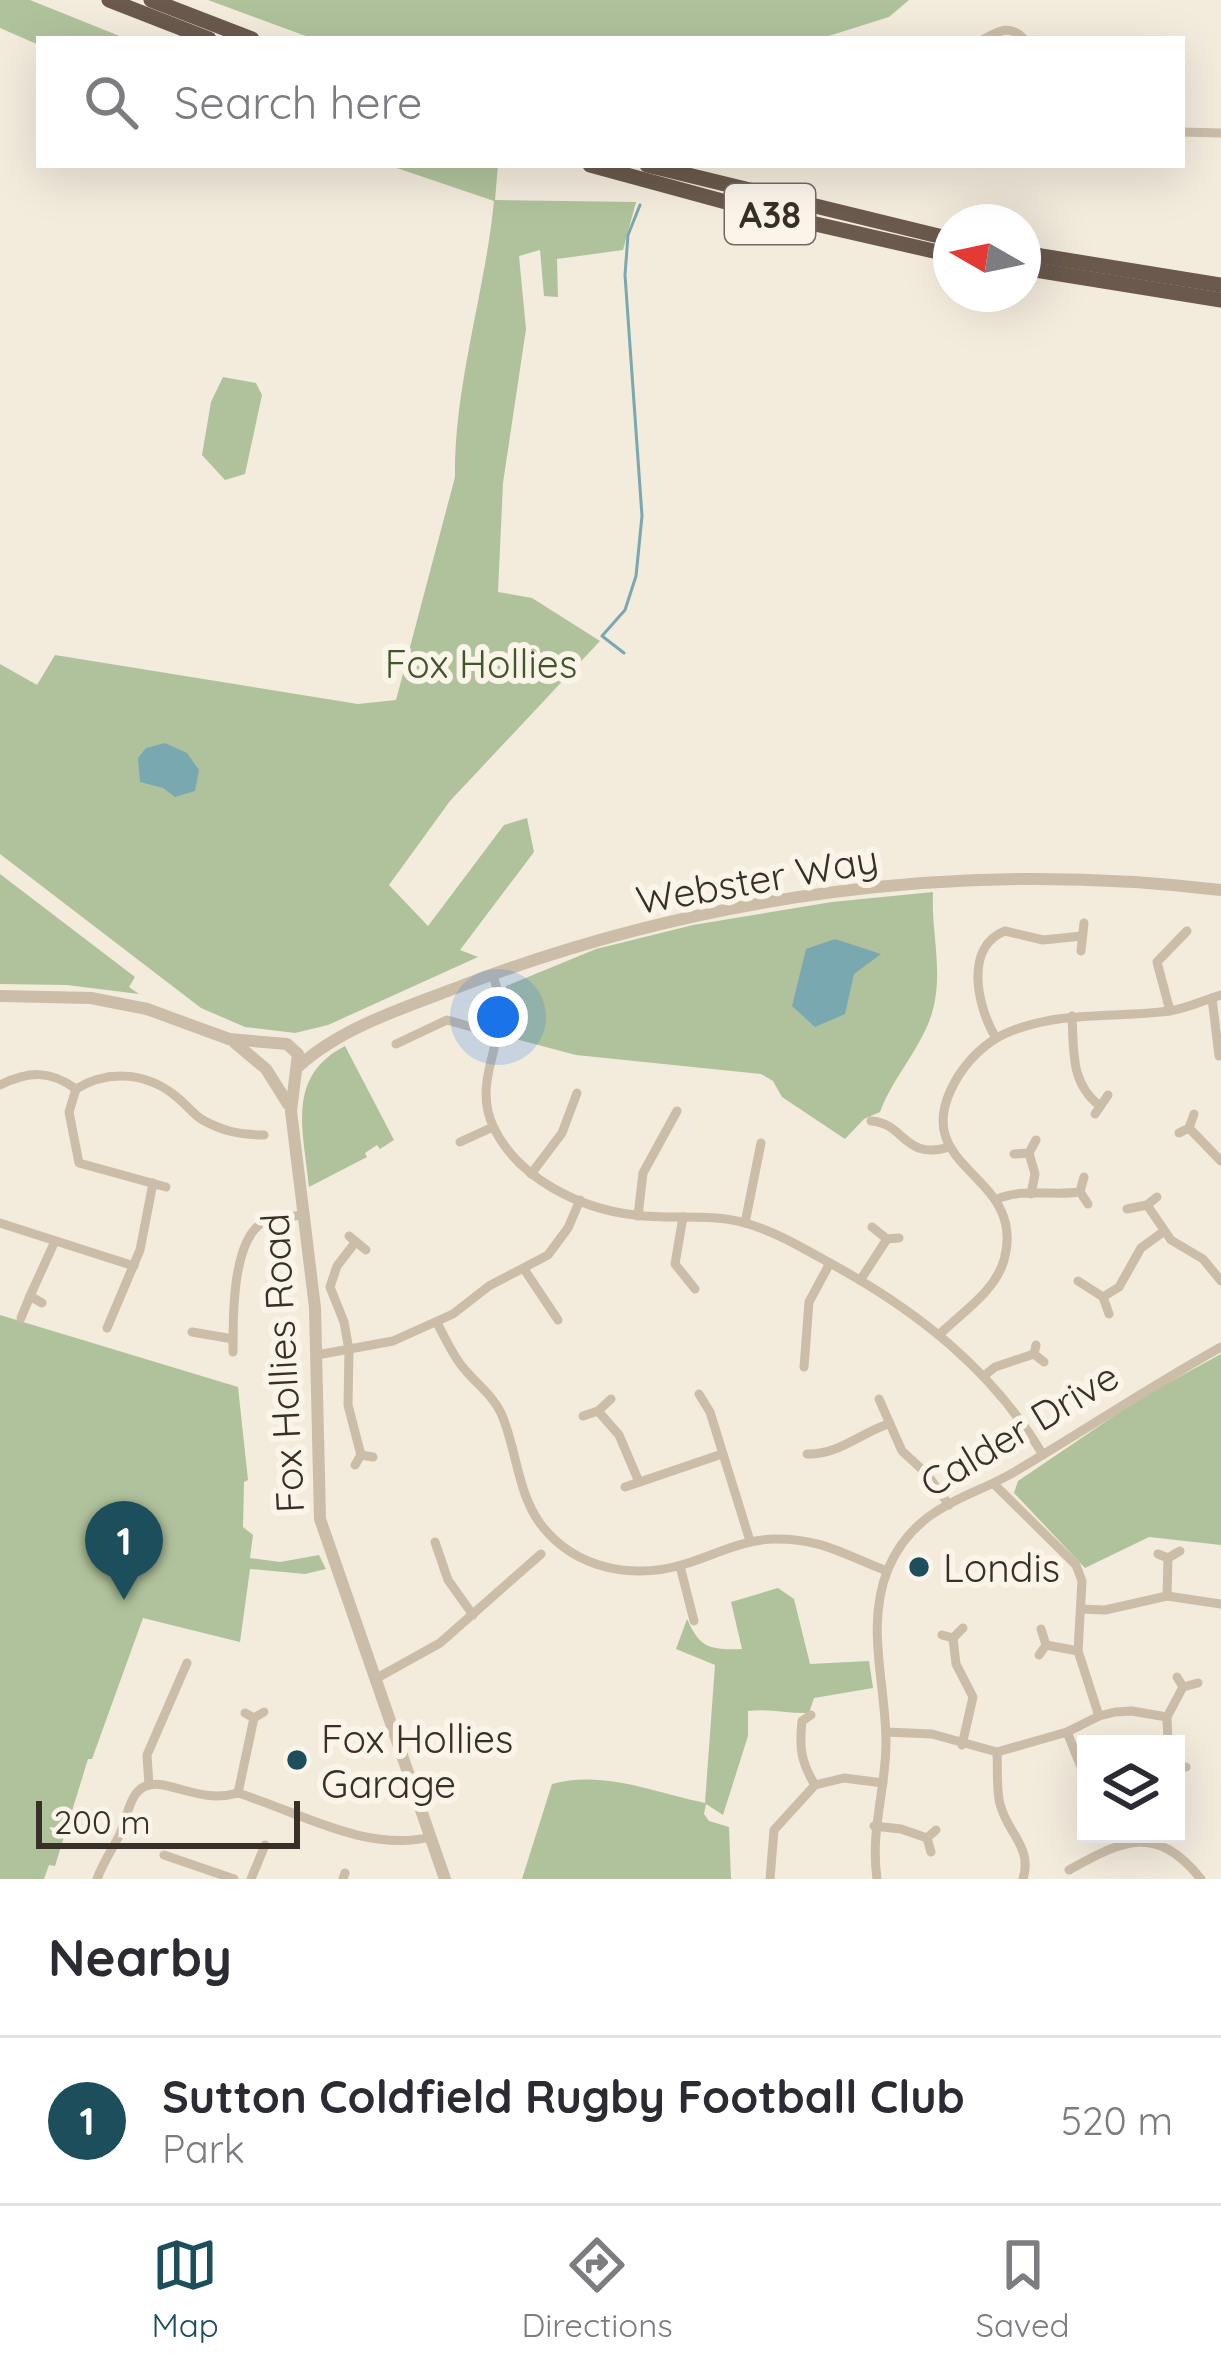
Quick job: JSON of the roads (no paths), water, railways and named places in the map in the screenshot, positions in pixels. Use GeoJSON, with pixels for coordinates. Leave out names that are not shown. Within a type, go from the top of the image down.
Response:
{"type":"FeatureCollection","features":[{"type":"Feature","properties":{"kind":"highway"},"geometry":{"type":"LineString","coordinates":[[110,0],[201,36]]}},
{"type":"Feature","properties":{"kind":"highway"},"geometry":{"type":"LineString","coordinates":[[152,0],[244,36]]}},
{"type":"Feature","properties":{"kind":"highway","name":"A38"},"geometry":{"type":"LineString","coordinates":[[601,168],[933,251]]}},
{"type":"Feature","properties":{"kind":"highway","name":"A38"},"geometry":{"type":"LineString","coordinates":[[659,168],[933,234]]}},
{"type":"Feature","properties":{"kind":"highway"},"geometry":{"type":"LineString","coordinates":[[1041,256],[1221,285]]}},
{"type":"Feature","properties":{"kind":"highway"},"geometry":{"type":"LineString","coordinates":[[1041,271],[1221,300]]}},
{"type":"Feature","properties":{"kind":"street"},"geometry":{"type":"LineString","coordinates":[[989,36],[1004,29],[1021,36]]}},
{"type":"Feature","properties":{"kind":"street"},"geometry":{"type":"LineString","coordinates":[[1185,132],[1221,134]]}},
{"type":"Feature","properties":{"kind":"street","name":"Webster Way"},"geometry":{"type":"LineString","coordinates":[[229,1039],[324,1043],[493,974],[628,932],[831,892],[1028,879],[1221,890]]}},
{"type":"Feature","properties":{"kind":"street"},"geometry":{"type":"LineString","coordinates":[[1081,951],[1084,923]]}},
{"type":"Feature","properties":{"kind":"street"},"geometry":{"type":"LineString","coordinates":[[996,1038],[979,1005],[982,953],[991,938],[1005,931],[1043,940],[1082,937]]}},
{"type":"Feature","properties":{"kind":"street"},"geometry":{"type":"LineString","coordinates":[[1170,1011],[1156,968],[1171,945],[1187,932]]}},
{"type":"Feature","properties":{"kind":"street"},"geometry":{"type":"LineString","coordinates":[[1162,934],[1171,945]]}},
{"type":"Feature","properties":{"kind":"street"},"geometry":{"type":"LineString","coordinates":[[493,974],[500,1006],[485,1092],[493,1127],[531,1174],[580,1200],[638,1216],[745,1223],[861,1280],[939,1335],[985,1375],[1013,1407],[1043,1455]]}},
{"type":"Feature","properties":{"kind":"street"},"geometry":{"type":"LineString","coordinates":[[0,996],[91,998],[147,1009],[229,1039],[269,1073],[285,1079],[298,1068],[298,1054],[280,1044],[265,1056],[269,1073]]}},
{"type":"Feature","properties":{"kind":"street"},"geometry":{"type":"LineString","coordinates":[[939,1335],[1000,1272],[1007,1231],[997,1199],[955,1159],[949,1147],[943,1116],[946,1100],[967,1064],[996,1038],[1028,1025],[1072,1016],[1170,1011],[1216,997],[1218,1052],[1203,1047]]}},
{"type":"Feature","properties":{"kind":"street"},"geometry":{"type":"LineString","coordinates":[[1072,1016],[1080,1086],[1097,1110],[1108,1095]]}},
{"type":"Feature","properties":{"kind":"street"},"geometry":{"type":"LineString","coordinates":[[396,1044],[455,1019],[496,1034]]}},
{"type":"Feature","properties":{"kind":"street"},"geometry":{"type":"LineString","coordinates":[[405,1024],[411,1036]]}},
{"type":"Feature","properties":{"kind":"street","name":"Webster Way"},"geometry":{"type":"LineString","coordinates":[[298,1068],[324,1043]]}},
{"type":"Feature","properties":{"kind":"street","name":"Fox Hollies Road"},"geometry":{"type":"LineString","coordinates":[[298,1068],[291,1111],[317,1355],[320,1520],[445,1879]]}},
{"type":"Feature","properties":{"kind":"street"},"geometry":{"type":"LineString","coordinates":[[0,1085],[43,1073],[76,1089]]}},
{"type":"Feature","properties":{"kind":"street","name":"Fox Hollies Road"},"geometry":{"type":"LineString","coordinates":[[269,1073],[291,1111]]}},
{"type":"Feature","properties":{"kind":"street"},"geometry":{"type":"LineString","coordinates":[[166,1187],[75,1160],[69,1112],[76,1089],[102,1076],[148,1081],[176,1096],[205,1121],[234,1134],[264,1135]]}},
{"type":"Feature","properties":{"kind":"street"},"geometry":{"type":"LineString","coordinates":[[531,1174],[562,1133],[575,1099],[560,1100]]}},
{"type":"Feature","properties":{"kind":"street"},"geometry":{"type":"LineString","coordinates":[[888,1107],[876,1121],[915,1148],[949,1147]]}},
{"type":"Feature","properties":{"kind":"street"},"geometry":{"type":"LineString","coordinates":[[638,1216],[644,1173],[676,1115],[661,1114]]}},
{"type":"Feature","properties":{"kind":"street"},"geometry":{"type":"LineString","coordinates":[[1194,1114],[1184,1131],[1221,1161]]}},
{"type":"Feature","properties":{"kind":"street"},"geometry":{"type":"LineString","coordinates":[[250,1135],[251,1121]]}},
{"type":"Feature","properties":{"kind":"street"},"geometry":{"type":"LineString","coordinates":[[460,1142],[493,1127]]}},
{"type":"Feature","properties":{"kind":"street"},"geometry":{"type":"LineString","coordinates":[[1031,1194],[1035,1174],[1029,1153],[1036,1140]]}},
{"type":"Feature","properties":{"kind":"street"},"geometry":{"type":"LineString","coordinates":[[745,1223],[761,1143]]}},
{"type":"Feature","properties":{"kind":"street"},"geometry":{"type":"LineString","coordinates":[[1014,1154],[1029,1153]]}},
{"type":"Feature","properties":{"kind":"street"},"geometry":{"type":"LineString","coordinates":[[760,1157],[778,1159]]}},
{"type":"Feature","properties":{"kind":"street"},"geometry":{"type":"LineString","coordinates":[[1084,1178],[1081,1192],[1088,1204]]}},
{"type":"Feature","properties":{"kind":"street"},"geometry":{"type":"LineString","coordinates":[[107,1328],[134,1266],[153,1183]]}},
{"type":"Feature","properties":{"kind":"street"},"geometry":{"type":"LineString","coordinates":[[997,1199],[1015,1192],[1081,1192]]}},
{"type":"Feature","properties":{"kind":"street"},"geometry":{"type":"LineString","coordinates":[[317,1355],[393,1341],[437,1323],[488,1286],[554,1250],[580,1200]]}},
{"type":"Feature","properties":{"kind":"street"},"geometry":{"type":"LineString","coordinates":[[1127,1209],[1152,1201],[1163,1232],[1203,1259],[1221,1281]]}},
{"type":"Feature","properties":{"kind":"street"},"geometry":{"type":"LineString","coordinates":[[233,1352],[238,1263],[247,1242],[260,1223],[305,1215]]}},
{"type":"Feature","properties":{"kind":"street"},"geometry":{"type":"LineString","coordinates":[[682,1217],[675,1264],[694,1289]]}},
{"type":"Feature","properties":{"kind":"street"},"geometry":{"type":"LineString","coordinates":[[0,1222],[134,1266]]}},
{"type":"Feature","properties":{"kind":"street"},"geometry":{"type":"LineString","coordinates":[[861,1280],[893,1239],[872,1227]]}},
{"type":"Feature","properties":{"kind":"street"},"geometry":{"type":"LineString","coordinates":[[1103,1298],[1119,1287],[1138,1252],[1163,1232]]}},
{"type":"Feature","properties":{"kind":"street"},"geometry":{"type":"LineString","coordinates":[[363,1459],[348,1405],[349,1350],[344,1322],[330,1287],[351,1240],[366,1250]]}},
{"type":"Feature","properties":{"kind":"street"},"geometry":{"type":"LineString","coordinates":[[21,1318],[55,1241]]}},
{"type":"Feature","properties":{"kind":"street"},"geometry":{"type":"LineString","coordinates":[[805,1367],[809,1302],[830,1263]]}},
{"type":"Feature","properties":{"kind":"street"},"geometry":{"type":"LineString","coordinates":[[662,1266],[675,1264]]}},
{"type":"Feature","properties":{"kind":"street"},"geometry":{"type":"LineString","coordinates":[[524,1269],[556,1317],[542,1324]]}},
{"type":"Feature","properties":{"kind":"street"},"geometry":{"type":"LineString","coordinates":[[1078,1281],[1103,1298],[1109,1313]]}},
{"type":"Feature","properties":{"kind":"street"},"geometry":{"type":"LineString","coordinates":[[30,1296],[42,1303]]}},
{"type":"Feature","properties":{"kind":"street"},"geometry":{"type":"LineString","coordinates":[[116,1310],[129,1314]]}},
{"type":"Feature","properties":{"kind":"street"},"geometry":{"type":"LineString","coordinates":[[437,1323],[455,1357],[502,1414],[530,1506],[552,1537],[574,1554],[602,1567],[637,1571],[680,1566],[750,1541],[817,1541],[887,1571]]}},
{"type":"Feature","properties":{"kind":"street"},"geometry":{"type":"LineString","coordinates":[[192,1332],[233,1339]]}},
{"type":"Feature","properties":{"kind":"street"},"geometry":{"type":"LineString","coordinates":[[791,1346],[807,1347]]}},
{"type":"Feature","properties":{"kind":"street","name":"Calder Drive"},"geometry":{"type":"LineString","coordinates":[[877,1879],[874,1826],[886,1732],[875,1636],[887,1571],[906,1539],[927,1518],[994,1484],[1221,1347]]}},
{"type":"Feature","properties":{"kind":"street"},"geometry":{"type":"LineString","coordinates":[[985,1375],[995,1366],[1038,1354]]}},
{"type":"Feature","properties":{"kind":"street"},"geometry":{"type":"LineString","coordinates":[[699,1394],[709,1410],[750,1541]]}},
{"type":"Feature","properties":{"kind":"street"},"geometry":{"type":"LineString","coordinates":[[583,1415],[598,1411],[611,1399]]}},
{"type":"Feature","properties":{"kind":"street"},"geometry":{"type":"LineString","coordinates":[[879,1399],[902,1451],[927,1474],[949,1505]]}},
{"type":"Feature","properties":{"kind":"street"},"geometry":{"type":"LineString","coordinates":[[709,1410],[722,1405]]}},
{"type":"Feature","properties":{"kind":"street"},"geometry":{"type":"LineString","coordinates":[[598,1411],[619,1435],[640,1482]]}},
{"type":"Feature","properties":{"kind":"street"},"geometry":{"type":"LineString","coordinates":[[807,1454],[845,1446],[859,1434],[888,1424]]}},
{"type":"Feature","properties":{"kind":"street"},"geometry":{"type":"LineString","coordinates":[[625,1486],[722,1454]]}},
{"type":"Feature","properties":{"kind":"street"},"geometry":{"type":"LineString","coordinates":[[994,1484],[1076,1565],[1082,1581],[1078,1652],[1099,1716]]}},
{"type":"Feature","properties":{"kind":"street"},"geometry":{"type":"LineString","coordinates":[[435,1541],[455,1592],[473,1615]]}},
{"type":"Feature","properties":{"kind":"street"},"geometry":{"type":"LineString","coordinates":[[1167,1596],[1163,1556],[1180,1551]]}},
{"type":"Feature","properties":{"kind":"street"},"geometry":{"type":"LineString","coordinates":[[441,1560],[456,1555]]}},
{"type":"Feature","properties":{"kind":"street"},"geometry":{"type":"LineString","coordinates":[[377,1678],[429,1651],[539,1555],[544,1568]]}},
{"type":"Feature","properties":{"kind":"street"},"geometry":{"type":"LineString","coordinates":[[680,1566],[688,1614]]}},
{"type":"Feature","properties":{"kind":"street"},"geometry":{"type":"LineString","coordinates":[[1081,1610],[1105,1610],[1167,1596],[1221,1604]]}},
{"type":"Feature","properties":{"kind":"street"},"geometry":{"type":"LineString","coordinates":[[962,1745],[973,1697],[947,1637],[963,1628]]}},
{"type":"Feature","properties":{"kind":"street"},"geometry":{"type":"LineString","coordinates":[[1041,1629],[1043,1650],[1078,1652]]}},
{"type":"Feature","properties":{"kind":"street"},"geometry":{"type":"LineString","coordinates":[[149,1785],[146,1760],[184,1669],[166,1667]]}},
{"type":"Feature","properties":{"kind":"street"},"geometry":{"type":"LineString","coordinates":[[1168,1735],[1167,1717],[1180,1682],[1198,1683]]}},
{"type":"Feature","properties":{"kind":"street"},"geometry":{"type":"LineString","coordinates":[[886,1732],[932,1734],[997,1752],[1067,1732],[1099,1716],[1132,1711],[1167,1717]]}},
{"type":"Feature","properties":{"kind":"street"},"geometry":{"type":"LineString","coordinates":[[238,1793],[254,1714]]}},
{"type":"Feature","properties":{"kind":"street"},"geometry":{"type":"LineString","coordinates":[[789,1714],[807,1718],[801,1763],[815,1785]]}},
{"type":"Feature","properties":{"kind":"street"},"geometry":{"type":"LineString","coordinates":[[1067,1732],[1077,1761]]}},
{"type":"Feature","properties":{"kind":"street"},"geometry":{"type":"LineString","coordinates":[[997,1752],[999,1800],[1005,1820],[1026,1854],[1024,1876],[1039,1877]]}},
{"type":"Feature","properties":{"kind":"street"},"geometry":{"type":"LineString","coordinates":[[770,1879],[774,1830],[815,1785],[844,1778],[883,1783]]}},
{"type":"Feature","properties":{"kind":"street"},"geometry":{"type":"LineString","coordinates":[[100,1878],[132,1797],[149,1785],[212,1798],[238,1793],[378,1840],[431,1837]]}},
{"type":"Feature","properties":{"kind":"street"},"geometry":{"type":"LineString","coordinates":[[874,1826],[932,1834],[931,1852]]}},
{"type":"Feature","properties":{"kind":"street"},"geometry":{"type":"LineString","coordinates":[[1069,1870],[1122,1843]]}},
{"type":"Feature","properties":{"kind":"street"},"geometry":{"type":"LineString","coordinates":[[1155,1843],[1201,1879]]}},
{"type":"Feature","properties":{"kind":"street"},"geometry":{"type":"LineString","coordinates":[[251,1879],[259,1850]]}},
{"type":"Feature","properties":{"kind":"street"},"geometry":{"type":"LineString","coordinates":[[170,1861],[234,1879]]}},
{"type":"Feature","properties":{"kind":"water"},"geometry":{"type":"Polygon","coordinates":[[[165,743],[187,753],[199,770],[195,791],[175,797],[140,782],[138,758],[146,748],[165,743]]]}},
{"type":"Feature","properties":{"kind":"water"},"geometry":{"type":"Polygon","coordinates":[[[835,939],[881,954],[854,974],[845,1014],[815,1027],[792,1006],[806,949],[835,939]]]}},
{"type":"Feature","properties":{"kind":"waterway"},"geometry":{"type":"LineString","coordinates":[[624,653],[602,636],[625,610],[636,576],[642,516],[625,275],[628,235],[640,205]]}},
{"type":"Feature","properties":{"kind":"place","name":"Londis"},"geometry":{"type":"Point","coordinates":[919,1567]}},
{"type":"Feature","properties":{"kind":"place","name":"Sutton Coldfield Rugby Football Club"},"geometry":{"type":"Point","coordinates":[124,1600]}},
{"type":"Feature","properties":{"kind":"place","name":"Fox Hollies Garage"},"geometry":{"type":"Point","coordinates":[297,1760]}},
{"type":"Feature","properties":{"kind":"park label","name":"Fox Hollies"},"geometry":{"type":"Point","coordinates":[481,663]}}]}
